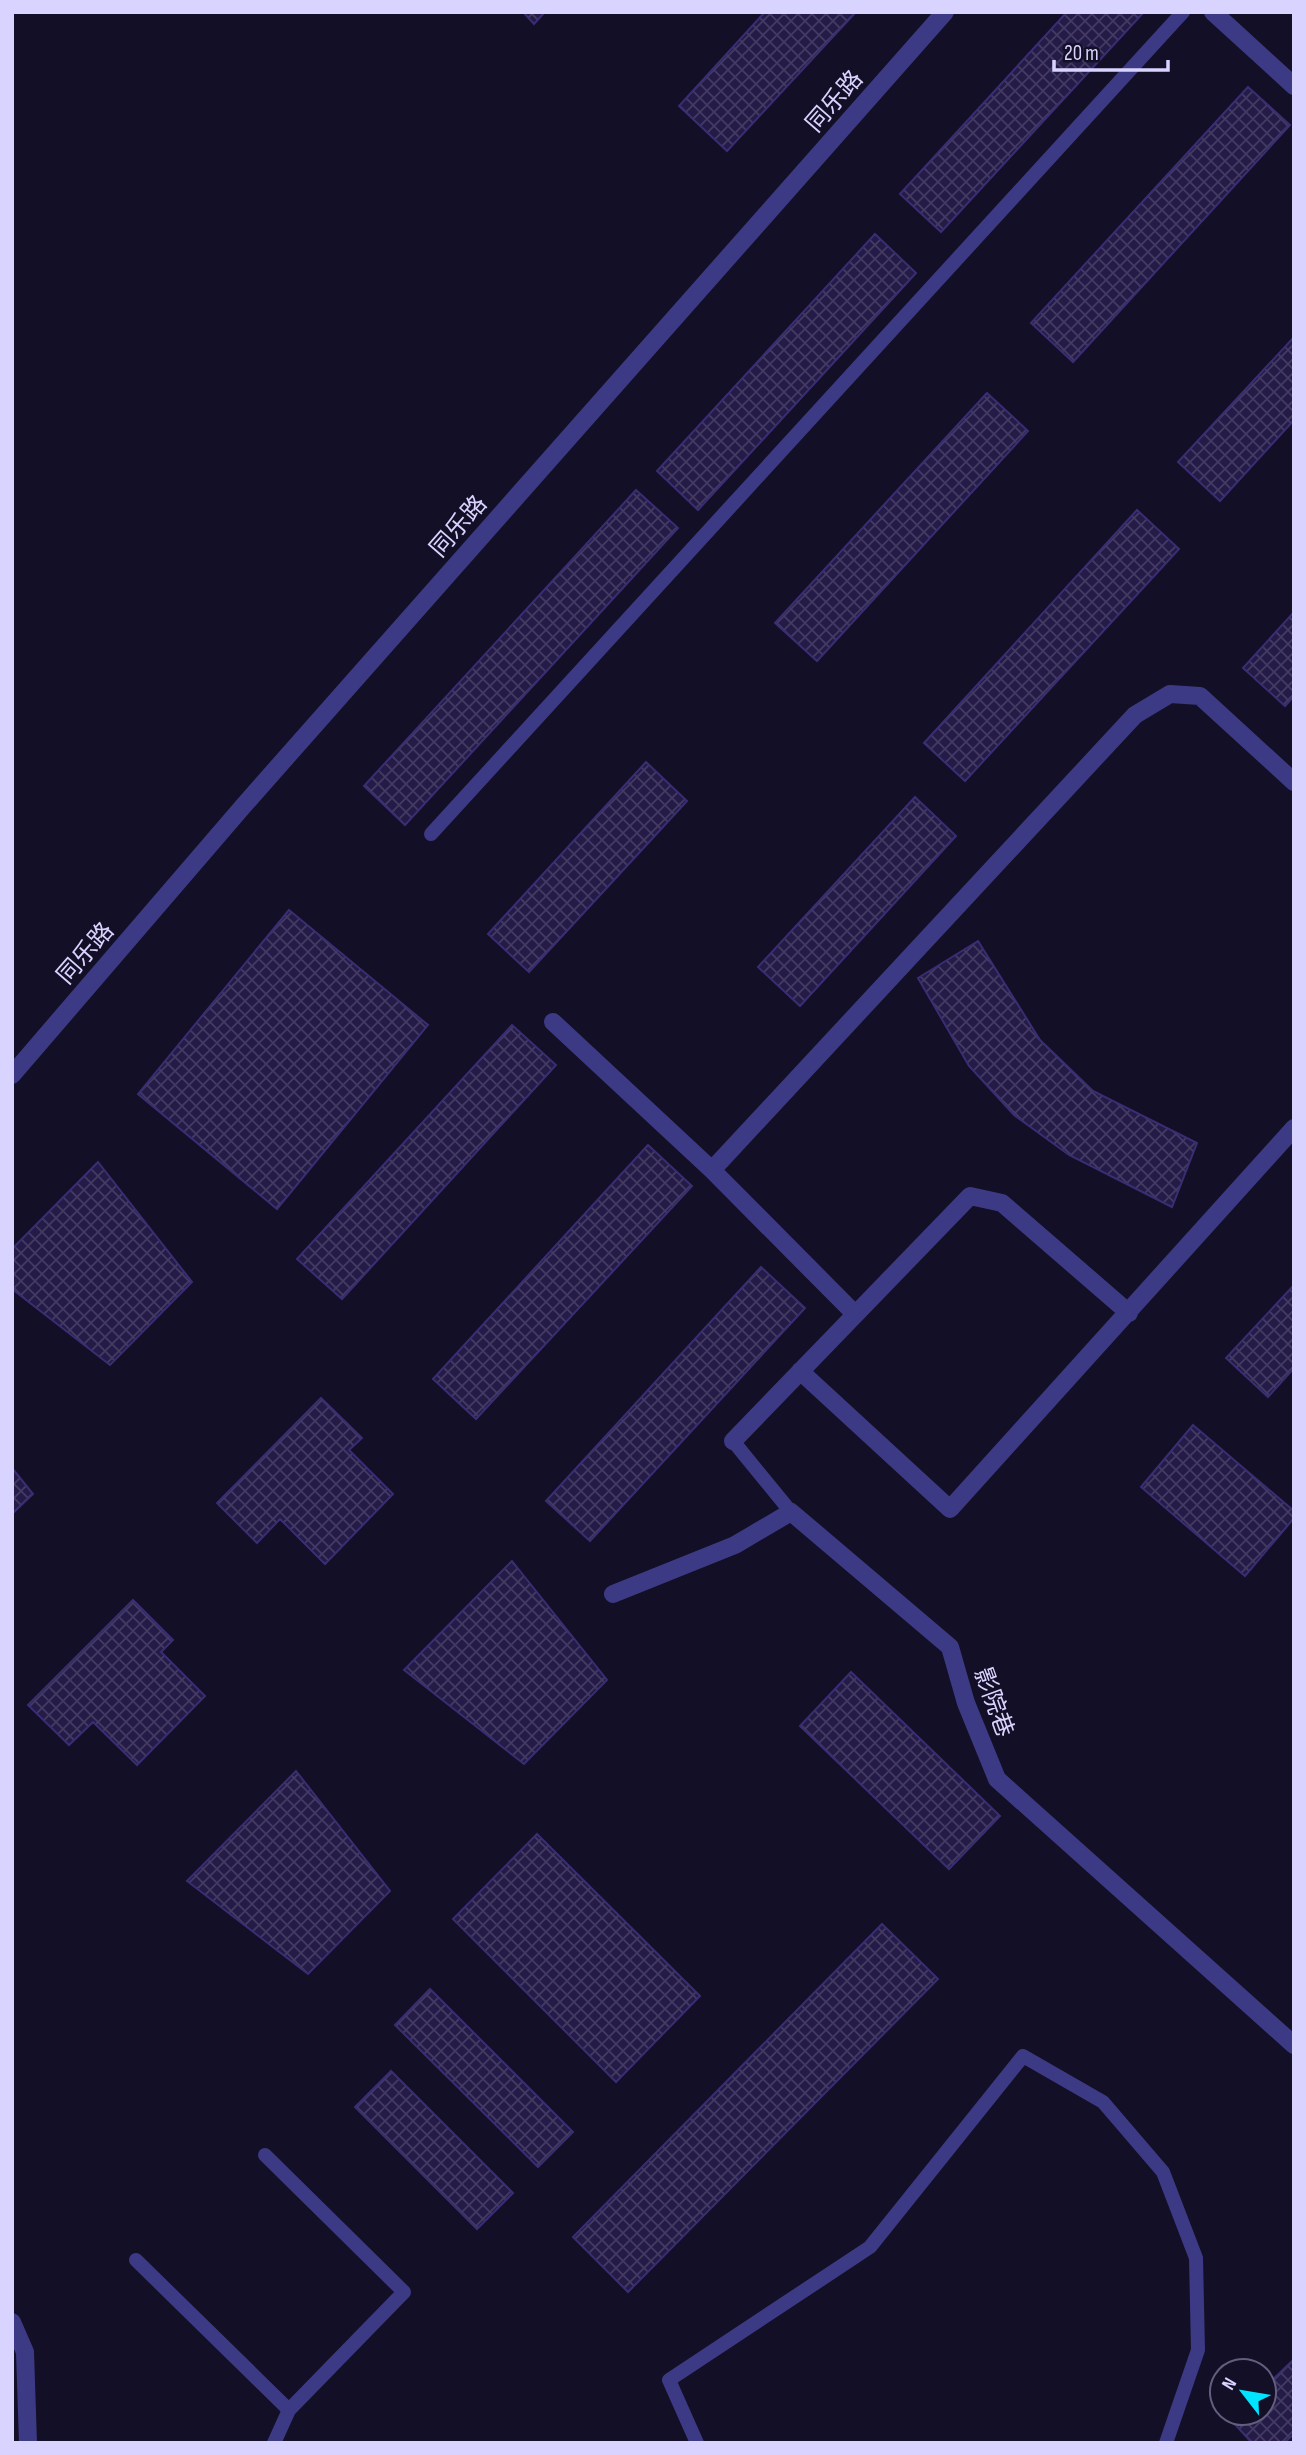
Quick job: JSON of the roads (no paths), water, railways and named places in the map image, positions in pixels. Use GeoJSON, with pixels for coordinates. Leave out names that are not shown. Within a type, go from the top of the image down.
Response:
{"type":"FeatureCollection","features":[{"type":"Feature","properties":{"kind":"street","name":"同乐路"},"geometry":{"type":"LineString","coordinates":[[12,1075],[245,804],[945,12]]}},
{"type":"Feature","properties":{"kind":"street"},"geometry":{"type":"LineString","coordinates":[[1213,12],[1294,86]]}},
{"type":"Feature","properties":{"kind":"street"},"geometry":{"type":"LineString","coordinates":[[712,1170],[1135,715],[1170,694],[1200,696],[1294,782]]}},
{"type":"Feature","properties":{"kind":"street"},"geometry":{"type":"LineString","coordinates":[[553,1022],[712,1170],[855,1314]]}},
{"type":"Feature","properties":{"kind":"street"},"geometry":{"type":"LineString","coordinates":[[800,1371],[950,1509],[1294,1128]]}},
{"type":"Feature","properties":{"kind":"street"},"geometry":{"type":"LineString","coordinates":[[733,1441],[970,1196],[1002,1203],[1129,1313]]}},
{"type":"Feature","properties":{"kind":"street"},"geometry":{"type":"LineString","coordinates":[[613,1594],[735,1545],[791,1512]]}},
{"type":"Feature","properties":{"kind":"street","name":"影院巷"},"geometry":{"type":"LineString","coordinates":[[791,1512],[950,1647],[966,1703],[997,1779],[1294,2045]]}},
{"type":"Feature","properties":{"kind":"street"},"geometry":{"type":"LineString","coordinates":[[12,2322],[25,2352],[28,2443]]}},
{"type":"Feature","properties":{"kind":"lane"},"geometry":{"type":"LineString","coordinates":[[430,834],[1183,12]]}},
{"type":"Feature","properties":{"kind":"lane"},"geometry":{"type":"LineString","coordinates":[[733,1441],[791,1512]]}},
{"type":"Feature","properties":{"kind":"lane"},"geometry":{"type":"LineString","coordinates":[[697,2443],[669,2380],[870,2247],[1023,2056],[1103,2102],[1121,2122],[1163,2172],[1196,2258],[1198,2350],[1166,2443]]}},
{"type":"Feature","properties":{"kind":"lane"},"geometry":{"type":"LineString","coordinates":[[265,2155],[404,2292],[289,2410],[275,2443]]}},
{"type":"Feature","properties":{"kind":"lane"},"geometry":{"type":"LineString","coordinates":[[136,2260],[289,2410]]}}]}
